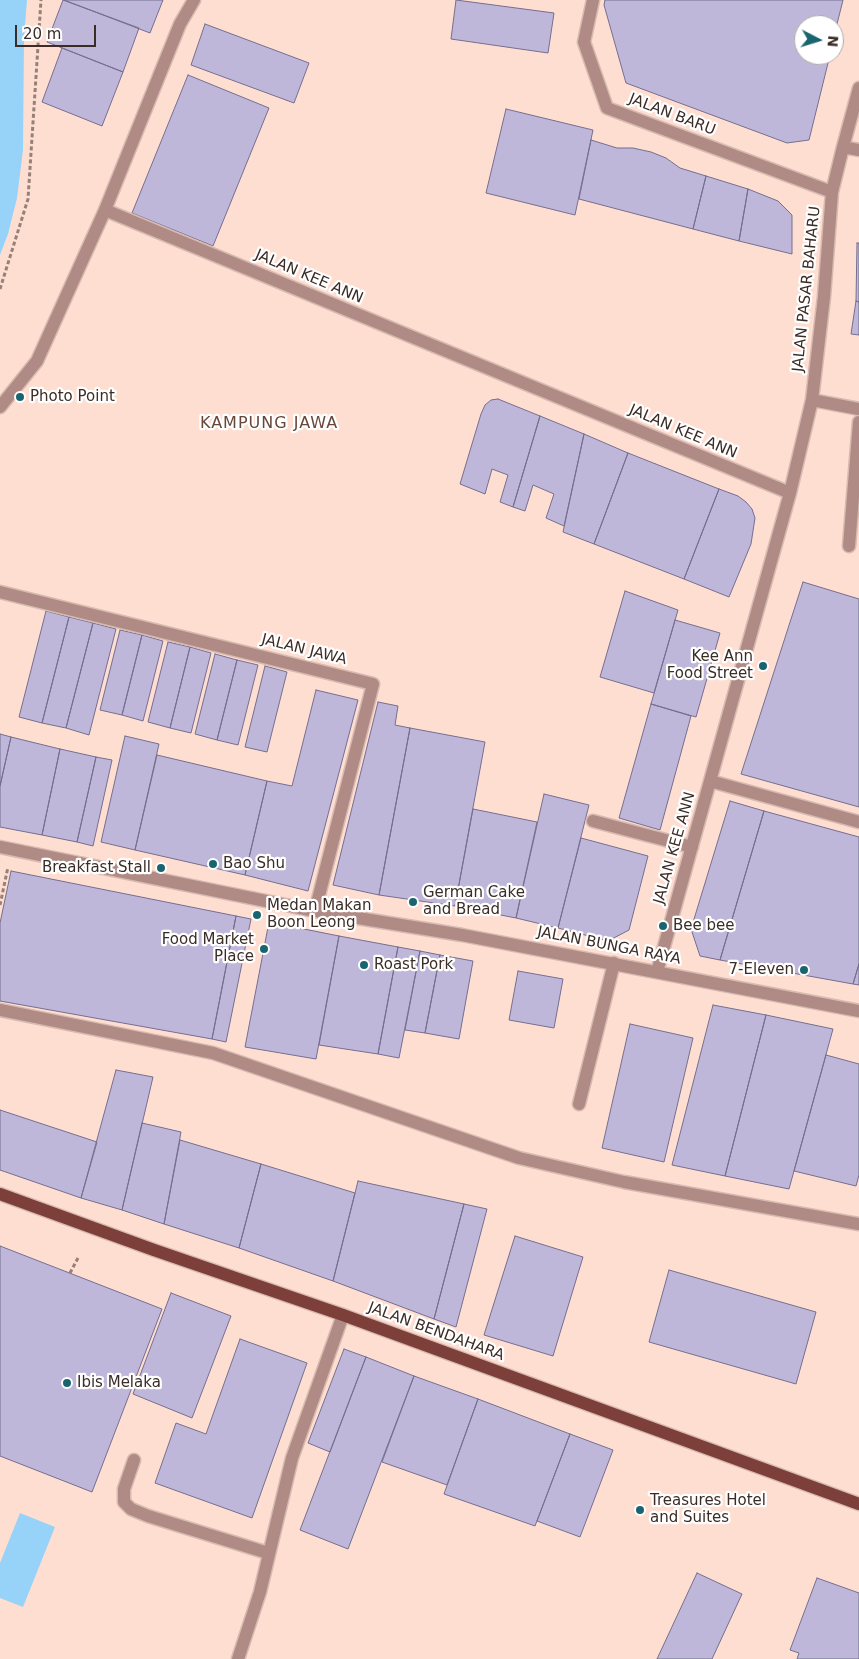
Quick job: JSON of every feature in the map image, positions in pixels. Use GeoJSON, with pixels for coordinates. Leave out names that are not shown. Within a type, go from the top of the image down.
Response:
{"type":"FeatureCollection","features":[{"type":"Feature","properties":{"kind":"main road","name":"JALAN BENDAHARA"},"geometry":{"type":"LineString","coordinates":[[0,1194],[342,1315],[859,1504]]}},
{"type":"Feature","properties":{"kind":"street"},"geometry":{"type":"LineString","coordinates":[[0,407],[37,361],[105,210],[180,24],[194,0]]}},
{"type":"Feature","properties":{"kind":"street","name":"JALAN BARU"},"geometry":{"type":"LineString","coordinates":[[593,0],[584,42],[607,108],[832,192]]}},
{"type":"Feature","properties":{"kind":"street","name":"JALAN PASAR BAHARU"},"geometry":{"type":"LineString","coordinates":[[790,493],[812,400],[824,297],[832,192],[859,88]]}},
{"type":"Feature","properties":{"kind":"street"},"geometry":{"type":"LineString","coordinates":[[843,147],[859,150]]}},
{"type":"Feature","properties":{"kind":"street","name":"JALAN KEE ANN"},"geometry":{"type":"LineString","coordinates":[[105,210],[790,493],[657,972]]}},
{"type":"Feature","properties":{"kind":"street"},"geometry":{"type":"LineString","coordinates":[[812,400],[859,409]]}},
{"type":"Feature","properties":{"kind":"street"},"geometry":{"type":"LineString","coordinates":[[849,546],[859,422]]}},
{"type":"Feature","properties":{"kind":"street","name":"JALAN JAWA"},"geometry":{"type":"LineString","coordinates":[[0,592],[373,684],[315,911]]}},
{"type":"Feature","properties":{"kind":"street"},"geometry":{"type":"LineString","coordinates":[[710,781],[859,822]]}},
{"type":"Feature","properties":{"kind":"street"},"geometry":{"type":"LineString","coordinates":[[592,821],[692,847]]}},
{"type":"Feature","properties":{"kind":"street","name":"JALAN BUNGA RAYA"},"geometry":{"type":"LineString","coordinates":[[6,848],[315,911],[462,935],[859,1010]]}},
{"type":"Feature","properties":{"kind":"street"},"geometry":{"type":"LineString","coordinates":[[579,1104],[614,963]]}},
{"type":"Feature","properties":{"kind":"street"},"geometry":{"type":"LineString","coordinates":[[0,1010],[213,1053],[519,1158],[624,1182],[859,1224]]}},
{"type":"Feature","properties":{"kind":"street"},"geometry":{"type":"LineString","coordinates":[[238,1659],[260,1592],[292,1458],[342,1315]]}},
{"type":"Feature","properties":{"kind":"street"},"geometry":{"type":"LineString","coordinates":[[134,1460],[124,1489],[124,1502],[131,1509],[268,1553]]}},
{"type":"Feature","properties":{"kind":"path"},"geometry":{"type":"LineString","coordinates":[[0,289],[28,199],[41,0]]}},
{"type":"Feature","properties":{"kind":"path"},"geometry":{"type":"LineString","coordinates":[[0,905],[6,848]]}},
{"type":"Feature","properties":{"kind":"path"},"geometry":{"type":"LineString","coordinates":[[70,1273],[78,1258]]}},
{"type":"Feature","properties":{"kind":"water"},"geometry":{"type":"Polygon","coordinates":[[[0,0],[27,0],[24,38],[23,150],[17,198],[8,234],[0,255],[0,0]]]}},
{"type":"Feature","properties":{"kind":"water"},"geometry":{"type":"Polygon","coordinates":[[[20,1513],[55,1527],[23,1607],[0,1598],[0,1563],[20,1513]]]}},
{"type":"Feature","properties":{"kind":"building"},"geometry":{"type":"Polygon","coordinates":[[[63,0],[139,28],[123,72],[47,42],[63,0]]]}},
{"type":"Feature","properties":{"kind":"building"},"geometry":{"type":"Polygon","coordinates":[[[64,0],[163,0],[150,33],[64,0]]]}},
{"type":"Feature","properties":{"kind":"building"},"geometry":{"type":"Polygon","coordinates":[[[456,0],[554,13],[548,53],[451,39],[456,0]]]}},
{"type":"Feature","properties":{"kind":"building"},"geometry":{"type":"Polygon","coordinates":[[[605,0],[843,0],[839,15],[794,15],[794,65],[828,65],[809,140],[787,143],[626,83],[604,5],[605,0]]]}},
{"type":"Feature","properties":{"kind":"building"},"geometry":{"type":"Polygon","coordinates":[[[205,24],[309,63],[294,103],[191,65],[205,24]]]}},
{"type":"Feature","properties":{"kind":"building"},"geometry":{"type":"Polygon","coordinates":[[[62,48],[123,72],[102,126],[42,102],[62,48]]]}},
{"type":"Feature","properties":{"kind":"building"},"geometry":{"type":"Polygon","coordinates":[[[188,75],[269,108],[213,246],[132,213],[188,75]]]}},
{"type":"Feature","properties":{"kind":"building"},"geometry":{"type":"Polygon","coordinates":[[[506,109],[593,130],[575,215],[486,193],[506,109]]]}},
{"type":"Feature","properties":{"kind":"building"},"geometry":{"type":"Polygon","coordinates":[[[591,140],[617,148],[633,148],[651,152],[666,158],[680,168],[706,176],[693,229],[579,199],[591,140]]]}},
{"type":"Feature","properties":{"kind":"building"},"geometry":{"type":"Polygon","coordinates":[[[706,176],[748,189],[739,241],[693,229],[706,176]]]}},
{"type":"Feature","properties":{"kind":"building"},"geometry":{"type":"Polygon","coordinates":[[[748,189],[778,201],[792,215],[792,254],[739,241],[748,189]]]}},
{"type":"Feature","properties":{"kind":"building"},"geometry":{"type":"Polygon","coordinates":[[[857,243],[859,243],[859,302],[856,301],[857,243]]]}},
{"type":"Feature","properties":{"kind":"building"},"geometry":{"type":"Polygon","coordinates":[[[856,301],[859,302],[859,335],[851,334],[856,301]]]}},
{"type":"Feature","properties":{"kind":"building"},"geometry":{"type":"Polygon","coordinates":[[[498,399],[540,416],[513,507],[500,502],[508,475],[492,469],[485,494],[460,484],[485,405],[491,400],[498,399]]]}},
{"type":"Feature","properties":{"kind":"building"},"geometry":{"type":"Polygon","coordinates":[[[540,416],[584,434],[564,526],[546,518],[554,494],[533,485],[525,511],[513,507],[540,416]]]}},
{"type":"Feature","properties":{"kind":"building"},"geometry":{"type":"Polygon","coordinates":[[[584,434],[628,453],[594,544],[563,532],[584,434]]]}},
{"type":"Feature","properties":{"kind":"building"},"geometry":{"type":"Polygon","coordinates":[[[628,453],[719,489],[684,579],[594,544],[628,453]]]}},
{"type":"Feature","properties":{"kind":"building"},"geometry":{"type":"Polygon","coordinates":[[[719,489],[738,496],[746,502],[752,509],[755,518],[751,544],[729,597],[684,579],[719,489]]]}},
{"type":"Feature","properties":{"kind":"building"},"geometry":{"type":"Polygon","coordinates":[[[803,582],[859,599],[859,807],[741,774],[803,582]]]}},
{"type":"Feature","properties":{"kind":"building"},"geometry":{"type":"Polygon","coordinates":[[[625,591],[678,610],[654,693],[600,677],[625,591]]]}},
{"type":"Feature","properties":{"kind":"building"},"geometry":{"type":"Polygon","coordinates":[[[46,611],[69,617],[42,723],[19,717],[46,611]]]}},
{"type":"Feature","properties":{"kind":"building"},"geometry":{"type":"Polygon","coordinates":[[[69,617],[93,623],[66,728],[42,723],[69,617]]]}},
{"type":"Feature","properties":{"kind":"building"},"geometry":{"type":"Polygon","coordinates":[[[675,620],[720,633],[696,717],[651,704],[675,620]]]}},
{"type":"Feature","properties":{"kind":"building"},"geometry":{"type":"Polygon","coordinates":[[[93,623],[116,629],[89,735],[66,728],[93,623]]]}},
{"type":"Feature","properties":{"kind":"building"},"geometry":{"type":"Polygon","coordinates":[[[120,630],[142,635],[122,715],[100,710],[120,630]]]}},
{"type":"Feature","properties":{"kind":"building"},"geometry":{"type":"Polygon","coordinates":[[[142,635],[163,641],[143,721],[122,715],[142,635]]]}},
{"type":"Feature","properties":{"kind":"building"},"geometry":{"type":"Polygon","coordinates":[[[168,642],[190,647],[170,728],[148,722],[168,642]]]}},
{"type":"Feature","properties":{"kind":"building"},"geometry":{"type":"Polygon","coordinates":[[[190,647],[211,653],[191,733],[170,728],[190,647]]]}},
{"type":"Feature","properties":{"kind":"building"},"geometry":{"type":"Polygon","coordinates":[[[215,654],[237,660],[217,740],[195,734],[215,654]]]}},
{"type":"Feature","properties":{"kind":"building"},"geometry":{"type":"Polygon","coordinates":[[[237,660],[258,665],[238,745],[217,740],[237,660]]]}},
{"type":"Feature","properties":{"kind":"building"},"geometry":{"type":"Polygon","coordinates":[[[265,666],[287,672],[267,752],[245,747],[265,666]]]}},
{"type":"Feature","properties":{"kind":"building"},"geometry":{"type":"Polygon","coordinates":[[[316,690],[358,700],[308,891],[245,875],[267,781],[292,786],[316,690]]]}},
{"type":"Feature","properties":{"kind":"building"},"geometry":{"type":"Polygon","coordinates":[[[378,702],[398,706],[395,725],[410,728],[379,895],[333,885],[378,702]]]}},
{"type":"Feature","properties":{"kind":"building"},"geometry":{"type":"Polygon","coordinates":[[[651,704],[691,716],[660,830],[619,818],[651,704]]]}},
{"type":"Feature","properties":{"kind":"building"},"geometry":{"type":"Polygon","coordinates":[[[410,728],[485,742],[455,906],[379,895],[410,728]]]}},
{"type":"Feature","properties":{"kind":"building"},"geometry":{"type":"Polygon","coordinates":[[[0,734],[11,737],[0,786],[0,734]]]}},
{"type":"Feature","properties":{"kind":"building"},"geometry":{"type":"Polygon","coordinates":[[[125,736],[159,744],[135,850],[101,842],[125,736]]]}},
{"type":"Feature","properties":{"kind":"building"},"geometry":{"type":"Polygon","coordinates":[[[11,737],[60,749],[42,835],[0,827],[0,786],[11,737]]]}},
{"type":"Feature","properties":{"kind":"building"},"geometry":{"type":"Polygon","coordinates":[[[60,749],[96,757],[77,842],[42,835],[60,749]]]}},
{"type":"Feature","properties":{"kind":"building"},"geometry":{"type":"Polygon","coordinates":[[[157,755],[267,781],[245,875],[135,850],[157,755]]]}},
{"type":"Feature","properties":{"kind":"building"},"geometry":{"type":"Polygon","coordinates":[[[96,757],[112,760],[93,846],[77,842],[96,757]]]}},
{"type":"Feature","properties":{"kind":"building"},"geometry":{"type":"Polygon","coordinates":[[[544,794],[589,805],[558,928],[516,918],[544,794]]]}},
{"type":"Feature","properties":{"kind":"building"},"geometry":{"type":"Polygon","coordinates":[[[730,801],[764,811],[720,960],[700,956],[691,929],[730,801]]]}},
{"type":"Feature","properties":{"kind":"building"},"geometry":{"type":"Polygon","coordinates":[[[473,809],[537,822],[516,918],[455,906],[473,809]]]}},
{"type":"Feature","properties":{"kind":"building"},"geometry":{"type":"Polygon","coordinates":[[[764,811],[859,837],[859,964],[853,984],[720,960],[764,811]]]}},
{"type":"Feature","properties":{"kind":"building"},"geometry":{"type":"Polygon","coordinates":[[[581,838],[648,856],[629,930],[608,941],[558,928],[581,838]]]}},
{"type":"Feature","properties":{"kind":"building"},"geometry":{"type":"Polygon","coordinates":[[[11,871],[236,916],[212,1039],[0,1001],[0,923],[11,871]]]}},
{"type":"Feature","properties":{"kind":"building"},"geometry":{"type":"Polygon","coordinates":[[[236,916],[251,919],[226,1042],[212,1039],[236,916]]]}},
{"type":"Feature","properties":{"kind":"building"},"geometry":{"type":"Polygon","coordinates":[[[269,922],[339,936],[316,1059],[245,1047],[269,922]]]}},
{"type":"Feature","properties":{"kind":"building"},"geometry":{"type":"Polygon","coordinates":[[[339,936],[398,947],[378,1054],[319,1045],[339,936]]]}},
{"type":"Feature","properties":{"kind":"building"},"geometry":{"type":"Polygon","coordinates":[[[398,947],[420,951],[399,1058],[378,1054],[398,947]]]}},
{"type":"Feature","properties":{"kind":"building"},"geometry":{"type":"Polygon","coordinates":[[[420,951],[440,955],[425,1033],[405,1030],[420,951]]]}},
{"type":"Feature","properties":{"kind":"building"},"geometry":{"type":"Polygon","coordinates":[[[440,955],[473,961],[459,1039],[425,1033],[440,955]]]}},
{"type":"Feature","properties":{"kind":"building"},"geometry":{"type":"Polygon","coordinates":[[[859,964],[859,985],[853,984],[859,964]]]}},
{"type":"Feature","properties":{"kind":"building"},"geometry":{"type":"Polygon","coordinates":[[[518,971],[563,979],[554,1028],[509,1020],[518,971]]]}},
{"type":"Feature","properties":{"kind":"building"},"geometry":{"type":"Polygon","coordinates":[[[713,1005],[766,1015],[725,1176],[672,1165],[713,1005]]]}},
{"type":"Feature","properties":{"kind":"building"},"geometry":{"type":"Polygon","coordinates":[[[766,1015],[833,1029],[789,1189],[725,1176],[766,1015]]]}},
{"type":"Feature","properties":{"kind":"building"},"geometry":{"type":"Polygon","coordinates":[[[630,1024],[693,1038],[664,1162],[602,1148],[630,1024]]]}},
{"type":"Feature","properties":{"kind":"building"},"geometry":{"type":"Polygon","coordinates":[[[826,1055],[859,1064],[859,1175],[856,1186],[794,1171],[826,1055]]]}},
{"type":"Feature","properties":{"kind":"building"},"geometry":{"type":"Polygon","coordinates":[[[116,1070],[153,1077],[122,1210],[81,1198],[116,1070]]]}},
{"type":"Feature","properties":{"kind":"building"},"geometry":{"type":"Polygon","coordinates":[[[0,1110],[97,1142],[81,1198],[0,1170],[0,1110]]]}},
{"type":"Feature","properties":{"kind":"building"},"geometry":{"type":"Polygon","coordinates":[[[142,1123],[181,1132],[164,1224],[122,1210],[142,1123]]]}},
{"type":"Feature","properties":{"kind":"building"},"geometry":{"type":"Polygon","coordinates":[[[180,1140],[261,1164],[239,1248],[164,1224],[180,1140]]]}},
{"type":"Feature","properties":{"kind":"building"},"geometry":{"type":"Polygon","coordinates":[[[261,1164],[355,1193],[333,1281],[239,1248],[261,1164]]]}},
{"type":"Feature","properties":{"kind":"building"},"geometry":{"type":"Polygon","coordinates":[[[358,1181],[464,1204],[434,1319],[333,1281],[358,1181]]]}},
{"type":"Feature","properties":{"kind":"building"},"geometry":{"type":"Polygon","coordinates":[[[464,1204],[487,1209],[456,1327],[434,1319],[464,1204]]]}},
{"type":"Feature","properties":{"kind":"building"},"geometry":{"type":"Polygon","coordinates":[[[515,1236],[583,1257],[553,1356],[484,1335],[515,1236]]]}},
{"type":"Feature","properties":{"kind":"building","name":"Ibis Melaka"},"geometry":{"type":"Polygon","coordinates":[[[0,1246],[162,1309],[92,1492],[0,1456],[0,1246]]]}},
{"type":"Feature","properties":{"kind":"building"},"geometry":{"type":"Polygon","coordinates":[[[669,1270],[816,1312],[796,1384],[649,1342],[669,1270]]]}},
{"type":"Feature","properties":{"kind":"building"},"geometry":{"type":"Polygon","coordinates":[[[171,1293],[231,1316],[192,1418],[133,1394],[171,1293]]]}},
{"type":"Feature","properties":{"kind":"building"},"geometry":{"type":"Polygon","coordinates":[[[240,1339],[307,1363],[252,1518],[155,1483],[176,1423],[206,1434],[240,1339]]]}},
{"type":"Feature","properties":{"kind":"building"},"geometry":{"type":"Polygon","coordinates":[[[344,1349],[366,1357],[330,1452],[308,1443],[344,1349]]]}},
{"type":"Feature","properties":{"kind":"building"},"geometry":{"type":"Polygon","coordinates":[[[366,1357],[414,1376],[348,1549],[300,1530],[366,1357]]]}},
{"type":"Feature","properties":{"kind":"building"},"geometry":{"type":"Polygon","coordinates":[[[414,1376],[478,1399],[447,1485],[382,1462],[414,1376]]]}},
{"type":"Feature","properties":{"kind":"building"},"geometry":{"type":"Polygon","coordinates":[[[478,1399],[570,1434],[535,1526],[444,1494],[478,1399]]]}},
{"type":"Feature","properties":{"kind":"building"},"geometry":{"type":"Polygon","coordinates":[[[570,1434],[613,1450],[580,1537],[537,1521],[570,1434]]]}},
{"type":"Feature","properties":{"kind":"building"},"geometry":{"type":"Polygon","coordinates":[[[697,1573],[742,1594],[712,1659],[657,1659],[697,1573]]]}},
{"type":"Feature","properties":{"kind":"building"},"geometry":{"type":"Polygon","coordinates":[[[817,1578],[859,1593],[859,1659],[797,1659],[799,1653],[790,1650],[817,1578]]]}},
{"type":"Feature","properties":{"kind":"place","name":"Photo Point"},"geometry":{"type":"Point","coordinates":[20,397]}},
{"type":"Feature","properties":{"kind":"place","name":"Kee Ann Food Street"},"geometry":{"type":"Point","coordinates":[763,666]}},
{"type":"Feature","properties":{"kind":"place","name":"Bao Shu"},"geometry":{"type":"Point","coordinates":[213,864]}},
{"type":"Feature","properties":{"kind":"place","name":"Breakfast Stall"},"geometry":{"type":"Point","coordinates":[161,868]}},
{"type":"Feature","properties":{"kind":"place","name":"German Cake and Bread"},"geometry":{"type":"Point","coordinates":[413,902]}},
{"type":"Feature","properties":{"kind":"place","name":"Medan Makan Boon Leong"},"geometry":{"type":"Point","coordinates":[257,915]}},
{"type":"Feature","properties":{"kind":"place","name":"Bee bee"},"geometry":{"type":"Point","coordinates":[663,926]}},
{"type":"Feature","properties":{"kind":"place","name":"Food Market Place"},"geometry":{"type":"Point","coordinates":[264,949]}},
{"type":"Feature","properties":{"kind":"place","name":"Roast Pork"},"geometry":{"type":"Point","coordinates":[364,965]}},
{"type":"Feature","properties":{"kind":"place","name":"7-Eleven"},"geometry":{"type":"Point","coordinates":[804,970]}},
{"type":"Feature","properties":{"kind":"place","name":"Ibis Melaka"},"geometry":{"type":"Point","coordinates":[67,1383]}},
{"type":"Feature","properties":{"kind":"place","name":"Treasures Hotel and Suites"},"geometry":{"type":"Point","coordinates":[640,1510]}},
{"type":"Feature","properties":{"kind":"district","name":"KAMPUNG JAWA"},"geometry":{"type":"Point","coordinates":[269,424]}}]}
